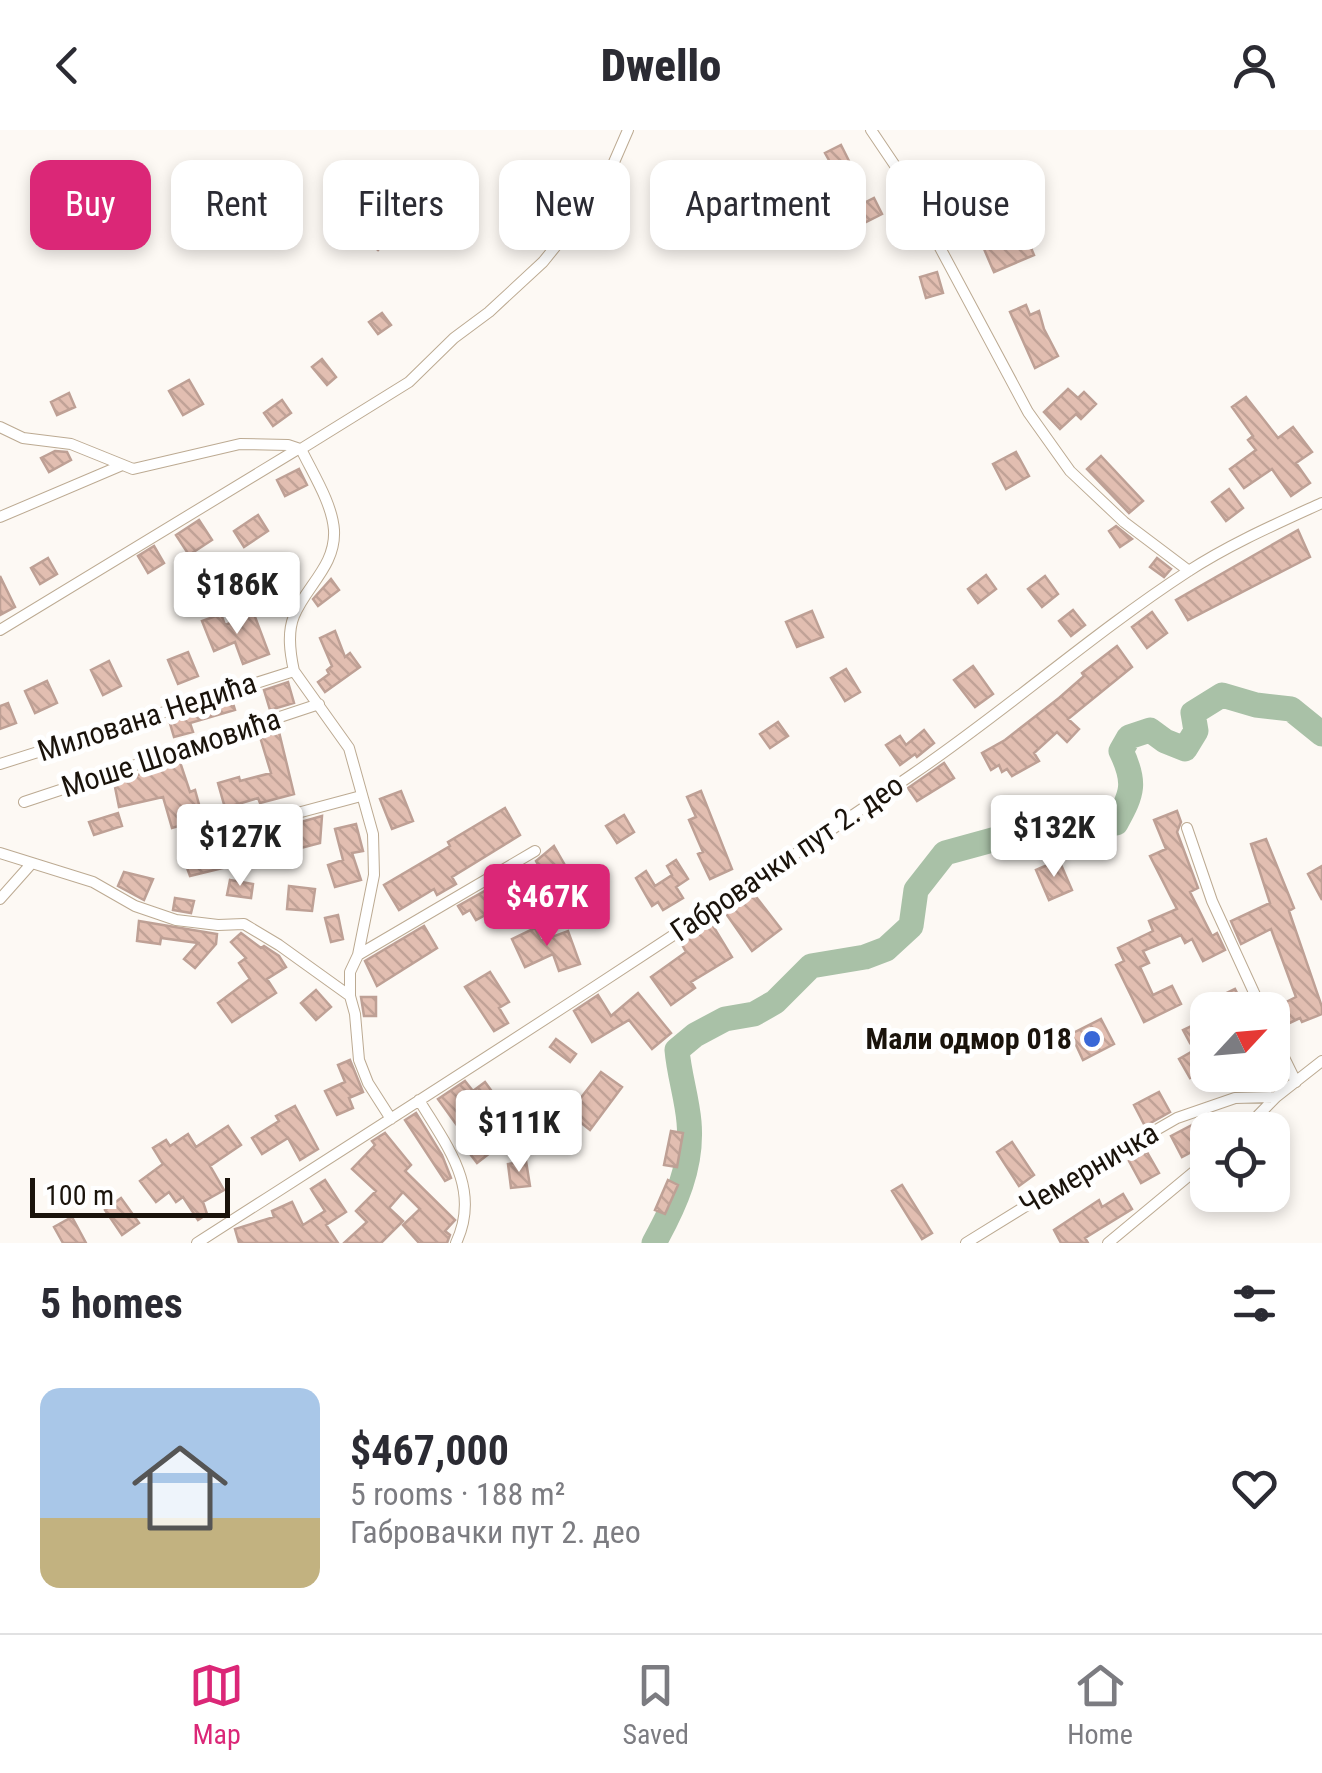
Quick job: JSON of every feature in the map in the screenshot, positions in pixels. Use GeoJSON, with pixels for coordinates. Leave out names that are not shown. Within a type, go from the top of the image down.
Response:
{"type":"FeatureCollection","features":[{"type":"Feature","properties":{"kind":"street"},"geometry":{"type":"LineString","coordinates":[[0,630],[408,382],[543,262],[600,187],[628,130]]}},
{"type":"Feature","properties":{"kind":"street"},"geometry":{"type":"LineString","coordinates":[[871,130],[900,173],[1028,412],[1049,442],[1070,471],[1124,522],[1188,571]]}},
{"type":"Feature","properties":{"kind":"street"},"geometry":{"type":"LineString","coordinates":[[0,427],[23,438],[70,444],[132,468],[240,444],[296,448]]}},
{"type":"Feature","properties":{"kind":"street"},"geometry":{"type":"LineString","coordinates":[[296,448],[330,515],[334,540],[325,568],[295,613],[290,648],[294,671],[349,748],[373,834],[376,862],[358,954],[350,972],[350,996],[356,1014],[359,1060],[390,1118]]}},
{"type":"Feature","properties":{"kind":"street"},"geometry":{"type":"LineString","coordinates":[[0,518],[120,466]]}},
{"type":"Feature","properties":{"kind":"street","name":"Габровачки пут 2. део"},"geometry":{"type":"LineString","coordinates":[[197,1243],[916,772],[1188,571],[1248,536],[1322,503]]}},
{"type":"Feature","properties":{"kind":"street","name":"Милована Недића"},"geometry":{"type":"LineString","coordinates":[[0,764],[294,671]]}},
{"type":"Feature","properties":{"kind":"street","name":"Моше Шоамовића"},"geometry":{"type":"LineString","coordinates":[[24,802],[319,704]]}},
{"type":"Feature","properties":{"kind":"street"},"geometry":{"type":"LineString","coordinates":[[219,834],[361,796]]}},
{"type":"Feature","properties":{"kind":"street"},"geometry":{"type":"LineString","coordinates":[[1187,828],[1212,901],[1254,992]]}},
{"type":"Feature","properties":{"kind":"street"},"geometry":{"type":"LineString","coordinates":[[358,954],[534,851]]}},
{"type":"Feature","properties":{"kind":"street"},"geometry":{"type":"LineString","coordinates":[[0,853],[92,882],[134,906],[176,920],[218,926],[244,924],[350,996]]}},
{"type":"Feature","properties":{"kind":"street"},"geometry":{"type":"LineString","coordinates":[[0,899],[32,863]]}},
{"type":"Feature","properties":{"kind":"street"},"geometry":{"type":"LineString","coordinates":[[1261,1112],[1322,1062]]}},
{"type":"Feature","properties":{"kind":"street"},"geometry":{"type":"LineString","coordinates":[[1290,1070],[1296,1082]]}},
{"type":"Feature","properties":{"kind":"street","name":"Чемерничка"},"geometry":{"type":"LineString","coordinates":[[966,1243],[1177,1118],[1235,1098],[1276,1097]]}},
{"type":"Feature","properties":{"kind":"street"},"geometry":{"type":"LineString","coordinates":[[418,1100],[463,1177],[465,1198],[456,1243]]}},
{"type":"Feature","properties":{"kind":"street"},"geometry":{"type":"LineString","coordinates":[[1108,1243],[1190,1175]]}},
{"type":"Feature","properties":{"kind":"building"},"geometry":{"type":"Polygon","coordinates":[[[841,145],[848,160],[829,160],[825,153],[841,145]]]}},
{"type":"Feature","properties":{"kind":"building"},"geometry":{"type":"Polygon","coordinates":[[[874,198],[882,214],[866,222],[866,202],[874,198]]]}},
{"type":"Feature","properties":{"kind":"building"},"geometry":{"type":"Polygon","coordinates":[[[984,250],[1032,250],[1034,255],[994,272],[984,250]]]}},
{"type":"Feature","properties":{"kind":"building"},"geometry":{"type":"Polygon","coordinates":[[[937,272],[943,293],[926,298],[920,277],[937,272]]]}},
{"type":"Feature","properties":{"kind":"building"},"geometry":{"type":"Polygon","coordinates":[[[1026,305],[1030,315],[1039,311],[1058,356],[1035,368],[1010,312],[1026,305]]]}},
{"type":"Feature","properties":{"kind":"building"},"geometry":{"type":"Polygon","coordinates":[[[382,313],[391,325],[378,334],[369,322],[382,313]]]}},
{"type":"Feature","properties":{"kind":"building"},"geometry":{"type":"Polygon","coordinates":[[[322,359],[336,377],[327,385],[312,367],[322,359]]]}},
{"type":"Feature","properties":{"kind":"building"},"geometry":{"type":"Polygon","coordinates":[[[189,380],[203,404],[183,415],[169,391],[189,380]]]}},
{"type":"Feature","properties":{"kind":"building"},"geometry":{"type":"Polygon","coordinates":[[[1068,389],[1078,398],[1084,392],[1096,404],[1081,419],[1076,414],[1060,429],[1044,412],[1068,389]]]}},
{"type":"Feature","properties":{"kind":"building"},"geometry":{"type":"Polygon","coordinates":[[[69,393],[75,407],[57,415],[51,402],[69,393]]]}},
{"type":"Feature","properties":{"kind":"building"},"geometry":{"type":"Polygon","coordinates":[[[1246,397],[1278,438],[1293,427],[1312,452],[1296,463],[1310,483],[1291,496],[1272,469],[1244,488],[1230,469],[1256,450],[1248,440],[1253,436],[1232,407],[1246,397]]]}},
{"type":"Feature","properties":{"kind":"building"},"geometry":{"type":"Polygon","coordinates":[[[282,400],[291,413],[273,426],[264,413],[282,400]]]}},
{"type":"Feature","properties":{"kind":"building"},"geometry":{"type":"Polygon","coordinates":[[[55,451],[67,452],[71,460],[49,472],[41,458],[55,451]]]}},
{"type":"Feature","properties":{"kind":"building"},"geometry":{"type":"Polygon","coordinates":[[[1016,452],[1029,476],[1006,489],[993,464],[1016,452]]]}},
{"type":"Feature","properties":{"kind":"building"},"geometry":{"type":"Polygon","coordinates":[[[1101,456],[1143,501],[1129,513],[1087,469],[1101,456]]]}},
{"type":"Feature","properties":{"kind":"building"},"geometry":{"type":"Polygon","coordinates":[[[299,469],[307,485],[285,496],[277,480],[299,469]]]}},
{"type":"Feature","properties":{"kind":"building"},"geometry":{"type":"Polygon","coordinates":[[[1229,489],[1243,508],[1226,521],[1212,502],[1229,489]]]}},
{"type":"Feature","properties":{"kind":"building"},"geometry":{"type":"Polygon","coordinates":[[[258,515],[268,531],[244,547],[234,531],[258,515]]]}},
{"type":"Feature","properties":{"kind":"building"},"geometry":{"type":"Polygon","coordinates":[[[199,520],[212,540],[189,555],[176,535],[199,520]]]}},
{"type":"Feature","properties":{"kind":"building"},"geometry":{"type":"Polygon","coordinates":[[[1116,526],[1132,539],[1120,547],[1109,531],[1116,526]]]}},
{"type":"Feature","properties":{"kind":"building"},"geometry":{"type":"Polygon","coordinates":[[[1298,530],[1310,557],[1188,620],[1176,600],[1298,530]]]}},
{"type":"Feature","properties":{"kind":"building"},"geometry":{"type":"Polygon","coordinates":[[[154,546],[164,563],[148,573],[138,556],[154,546]]]}},
{"type":"Feature","properties":{"kind":"building"},"geometry":{"type":"Polygon","coordinates":[[[48,558],[57,574],[40,584],[31,568],[48,558]]]}},
{"type":"Feature","properties":{"kind":"building"},"geometry":{"type":"Polygon","coordinates":[[[1157,558],[1171,569],[1164,577],[1150,567],[1157,558]]]}},
{"type":"Feature","properties":{"kind":"building"},"geometry":{"type":"Polygon","coordinates":[[[986,575],[996,589],[978,603],[968,589],[986,575]]]}},
{"type":"Feature","properties":{"kind":"building"},"geometry":{"type":"Polygon","coordinates":[[[0,576],[15,607],[0,615],[0,576]]]}},
{"type":"Feature","properties":{"kind":"building"},"geometry":{"type":"Polygon","coordinates":[[[1045,576],[1058,594],[1042,607],[1028,589],[1045,576]]]}},
{"type":"Feature","properties":{"kind":"building"},"geometry":{"type":"Polygon","coordinates":[[[282,579],[290,588],[277,600],[269,591],[282,579]]]}},
{"type":"Feature","properties":{"kind":"building"},"geometry":{"type":"Polygon","coordinates":[[[331,579],[339,590],[318,606],[313,599],[331,579]]]}},
{"type":"Feature","properties":{"kind":"building"},"geometry":{"type":"Polygon","coordinates":[[[1073,610],[1085,625],[1071,636],[1059,621],[1073,610]]]}},
{"type":"Feature","properties":{"kind":"building"},"geometry":{"type":"Polygon","coordinates":[[[812,611],[823,637],[797,647],[786,622],[812,611]]]}},
{"type":"Feature","properties":{"kind":"building"},"geometry":{"type":"Polygon","coordinates":[[[1152,612],[1167,633],[1147,648],[1132,627],[1152,612]]]}},
{"type":"Feature","properties":{"kind":"building"},"geometry":{"type":"Polygon","coordinates":[[[221,614],[225,625],[254,614],[269,654],[243,664],[235,642],[214,651],[202,621],[221,614]]]}},
{"type":"Feature","properties":{"kind":"building"},"geometry":{"type":"Polygon","coordinates":[[[335,631],[345,657],[350,653],[360,667],[325,692],[318,682],[329,674],[327,670],[332,666],[320,638],[335,631]]]}},
{"type":"Feature","properties":{"kind":"building"},"geometry":{"type":"Polygon","coordinates":[[[1117,646],[1132,667],[1068,719],[1079,729],[1067,742],[1057,732],[1034,753],[1039,761],[1012,776],[1007,769],[1002,772],[999,765],[991,770],[982,753],[1059,698],[1084,676],[1082,673],[1117,646]]]}},
{"type":"Feature","properties":{"kind":"building"},"geometry":{"type":"Polygon","coordinates":[[[188,652],[198,676],[178,684],[168,660],[188,652]]]}},
{"type":"Feature","properties":{"kind":"building"},"geometry":{"type":"Polygon","coordinates":[[[109,661],[121,686],[103,695],[91,670],[109,661]]]}},
{"type":"Feature","properties":{"kind":"building"},"geometry":{"type":"Polygon","coordinates":[[[973,666],[993,694],[975,707],[954,680],[973,666]]]}},
{"type":"Feature","properties":{"kind":"building"},"geometry":{"type":"Polygon","coordinates":[[[846,669],[860,692],[845,701],[831,678],[846,669]]]}},
{"type":"Feature","properties":{"kind":"building"},"geometry":{"type":"Polygon","coordinates":[[[47,681],[57,703],[35,713],[25,691],[47,681]]]}},
{"type":"Feature","properties":{"kind":"building"},"geometry":{"type":"Polygon","coordinates":[[[288,682],[294,703],[270,710],[264,690],[288,682]]]}},
{"type":"Feature","properties":{"kind":"building"},"geometry":{"type":"Polygon","coordinates":[[[232,700],[235,710],[190,723],[193,732],[174,737],[169,720],[232,700]]]}},
{"type":"Feature","properties":{"kind":"building"},"geometry":{"type":"Polygon","coordinates":[[[8,703],[16,723],[0,729],[0,706],[8,703]]]}},
{"type":"Feature","properties":{"kind":"building"},"geometry":{"type":"Polygon","coordinates":[[[778,722],[788,736],[770,748],[760,734],[778,722]]]}},
{"type":"Feature","properties":{"kind":"building"},"geometry":{"type":"Polygon","coordinates":[[[924,730],[934,743],[900,765],[886,745],[900,736],[906,745],[924,730]]]}},
{"type":"Feature","properties":{"kind":"building"},"geometry":{"type":"Polygon","coordinates":[[[279,732],[294,794],[260,803],[258,798],[225,808],[218,783],[271,773],[260,737],[279,732]]]}},
{"type":"Feature","properties":{"kind":"building"},"geometry":{"type":"Polygon","coordinates":[[[180,762],[190,792],[195,790],[203,819],[172,828],[163,797],[119,807],[114,782],[180,762]]]}},
{"type":"Feature","properties":{"kind":"building"},"geometry":{"type":"Polygon","coordinates":[[[944,763],[954,778],[917,801],[908,788],[944,763]]]}},
{"type":"Feature","properties":{"kind":"building"},"geometry":{"type":"Polygon","coordinates":[[[401,791],[413,821],[392,829],[380,799],[401,791]]]}},
{"type":"Feature","properties":{"kind":"building"},"geometry":{"type":"Polygon","coordinates":[[[701,791],[732,869],[710,879],[689,820],[696,817],[687,797],[701,791]]]}},
{"type":"Feature","properties":{"kind":"building"},"geometry":{"type":"Polygon","coordinates":[[[505,808],[520,835],[452,877],[456,884],[437,895],[434,889],[399,910],[384,885],[505,808]]]}},
{"type":"Feature","properties":{"kind":"building"},"geometry":{"type":"Polygon","coordinates":[[[1177,811],[1181,822],[1177,832],[1198,888],[1190,892],[1212,936],[1217,933],[1225,950],[1203,961],[1192,939],[1185,943],[1181,935],[1143,951],[1149,963],[1140,967],[1153,995],[1172,986],[1181,1004],[1144,1022],[1116,965],[1124,961],[1118,948],[1153,931],[1149,921],[1177,909],[1150,856],[1166,849],[1154,820],[1177,811]]]}},
{"type":"Feature","properties":{"kind":"building"},"geometry":{"type":"Polygon","coordinates":[[[118,813],[122,826],[94,835],[89,822],[118,813]]]}},
{"type":"Feature","properties":{"kind":"building"},"geometry":{"type":"Polygon","coordinates":[[[624,815],[634,832],[617,843],[606,826],[624,815]]]}},
{"type":"Feature","properties":{"kind":"building"},"geometry":{"type":"Polygon","coordinates":[[[322,816],[320,843],[297,849],[290,825],[322,816]]]}},
{"type":"Feature","properties":{"kind":"building"},"geometry":{"type":"Polygon","coordinates":[[[356,824],[363,851],[352,853],[361,880],[335,887],[328,865],[343,860],[335,829],[356,824]]]}},
{"type":"Feature","properties":{"kind":"building"},"geometry":{"type":"Polygon","coordinates":[[[247,836],[249,842],[243,844],[247,862],[190,876],[183,857],[247,836]]]}},
{"type":"Feature","properties":{"kind":"building"},"geometry":{"type":"Polygon","coordinates":[[[1266,839],[1294,908],[1289,911],[1322,1007],[1322,1014],[1302,1022],[1300,1018],[1290,1023],[1290,1000],[1296,997],[1271,929],[1241,944],[1231,921],[1270,903],[1251,844],[1266,839]]]}},
{"type":"Feature","properties":{"kind":"building"},"geometry":{"type":"Polygon","coordinates":[[[554,846],[566,867],[551,876],[564,903],[547,911],[535,888],[476,920],[470,910],[463,914],[458,906],[490,888],[494,895],[540,868],[536,861],[554,846]]]}},
{"type":"Feature","properties":{"kind":"building"},"geometry":{"type":"Polygon","coordinates":[[[676,860],[688,879],[676,887],[683,898],[663,910],[658,902],[652,906],[636,878],[646,871],[655,886],[672,875],[667,866],[676,860]]]}},
{"type":"Feature","properties":{"kind":"building"},"geometry":{"type":"Polygon","coordinates":[[[1059,860],[1072,890],[1049,900],[1036,870],[1059,860]]]}},
{"type":"Feature","properties":{"kind":"building"},"geometry":{"type":"Polygon","coordinates":[[[1322,866],[1322,900],[1308,874],[1322,866]]]}},
{"type":"Feature","properties":{"kind":"building"},"geometry":{"type":"Polygon","coordinates":[[[124,872],[153,879],[144,900],[118,886],[124,872]]]}},
{"type":"Feature","properties":{"kind":"building"},"geometry":{"type":"Polygon","coordinates":[[[230,880],[253,884],[251,898],[227,895],[230,880]]]}},
{"type":"Feature","properties":{"kind":"building"},"geometry":{"type":"Polygon","coordinates":[[[289,886],[315,889],[312,911],[287,909],[289,886]]]}},
{"type":"Feature","properties":{"kind":"building"},"geometry":{"type":"Polygon","coordinates":[[[753,893],[781,929],[752,951],[725,912],[753,893]]]}},
{"type":"Feature","properties":{"kind":"building"},"geometry":{"type":"Polygon","coordinates":[[[175,898],[194,901],[191,913],[173,910],[175,898]]]}},
{"type":"Feature","properties":{"kind":"building"},"geometry":{"type":"Polygon","coordinates":[[[338,915],[343,939],[331,942],[325,918],[338,915]]]}},
{"type":"Feature","properties":{"kind":"building"},"geometry":{"type":"Polygon","coordinates":[[[139,921],[217,934],[216,944],[195,968],[184,959],[198,943],[161,938],[160,944],[137,941],[139,921]]]}},
{"type":"Feature","properties":{"kind":"building"},"geometry":{"type":"Polygon","coordinates":[[[710,921],[732,957],[691,982],[695,988],[671,1005],[651,977],[686,952],[680,941],[710,921]]]}},
{"type":"Feature","properties":{"kind":"building"},"geometry":{"type":"Polygon","coordinates":[[[424,926],[437,948],[377,986],[365,961],[424,926]]]}},
{"type":"Feature","properties":{"kind":"building"},"geometry":{"type":"Polygon","coordinates":[[[535,928],[541,941],[568,931],[580,964],[559,971],[553,954],[525,967],[512,939],[535,928]]]}},
{"type":"Feature","properties":{"kind":"building"},"geometry":{"type":"Polygon","coordinates":[[[241,933],[279,956],[286,967],[267,979],[276,993],[232,1022],[218,1003],[250,979],[239,963],[246,958],[231,942],[241,933]]]}},
{"type":"Feature","properties":{"kind":"building"},"geometry":{"type":"Polygon","coordinates":[[[490,972],[509,1002],[499,1008],[508,1023],[494,1031],[465,987],[490,972]]]}},
{"type":"Feature","properties":{"kind":"building"},"geometry":{"type":"Polygon","coordinates":[[[316,990],[331,1007],[316,1020],[301,1003],[316,990]]]}},
{"type":"Feature","properties":{"kind":"building"},"geometry":{"type":"Polygon","coordinates":[[[638,993],[671,1033],[652,1049],[629,1020],[592,1042],[574,1011],[598,995],[611,1016],[638,993]]]}},
{"type":"Feature","properties":{"kind":"building"},"geometry":{"type":"Polygon","coordinates":[[[361,997],[376,997],[376,1016],[364,1016],[361,997]]]}},
{"type":"Feature","properties":{"kind":"building","name":"Мали одмор 018"},"geometry":{"type":"Polygon","coordinates":[[[1101,1019],[1114,1044],[1083,1060],[1071,1034],[1101,1019]]]}},
{"type":"Feature","properties":{"kind":"building"},"geometry":{"type":"Polygon","coordinates":[[[556,1039],[576,1054],[570,1062],[550,1047],[556,1039]]]}},
{"type":"Feature","properties":{"kind":"building"},"geometry":{"type":"Polygon","coordinates":[[[1190,1053],[1190,1078],[1179,1059],[1190,1053]]]}},
{"type":"Feature","properties":{"kind":"building"},"geometry":{"type":"Polygon","coordinates":[[[350,1060],[363,1092],[349,1098],[353,1108],[337,1115],[325,1091],[345,1082],[338,1065],[350,1060]]]}},
{"type":"Feature","properties":{"kind":"building"},"geometry":{"type":"Polygon","coordinates":[[[601,1072],[622,1087],[590,1130],[569,1113],[601,1072]]]}},
{"type":"Feature","properties":{"kind":"building"},"geometry":{"type":"Polygon","coordinates":[[[465,1081],[473,1091],[485,1082],[507,1112],[485,1128],[499,1146],[477,1163],[464,1146],[469,1142],[438,1099],[465,1081]]]}},
{"type":"Feature","properties":{"kind":"building"},"geometry":{"type":"Polygon","coordinates":[[[1159,1092],[1170,1112],[1145,1126],[1134,1105],[1159,1092]]]}},
{"type":"Feature","properties":{"kind":"building"},"geometry":{"type":"Polygon","coordinates":[[[536,1096],[557,1120],[539,1135],[518,1111],[536,1096]]]}},
{"type":"Feature","properties":{"kind":"building"},"geometry":{"type":"Polygon","coordinates":[[[295,1106],[318,1149],[300,1160],[288,1138],[262,1154],[252,1138],[279,1121],[276,1116],[295,1106]]]}},
{"type":"Feature","properties":{"kind":"building"},"geometry":{"type":"Polygon","coordinates":[[[416,1113],[442,1155],[451,1178],[445,1181],[405,1120],[416,1113]]]}},
{"type":"Feature","properties":{"kind":"building"},"geometry":{"type":"Polygon","coordinates":[[[228,1126],[241,1145],[210,1166],[224,1190],[203,1202],[207,1214],[198,1220],[183,1197],[176,1202],[169,1192],[156,1202],[140,1181],[163,1164],[153,1148],[166,1140],[170,1146],[188,1134],[196,1147],[228,1126]]]}},
{"type":"Feature","properties":{"kind":"building"},"geometry":{"type":"Polygon","coordinates":[[[1190,1126],[1190,1153],[1182,1157],[1171,1136],[1190,1126]]]}},
{"type":"Feature","properties":{"kind":"building"},"geometry":{"type":"Polygon","coordinates":[[[671,1131],[683,1133],[677,1167],[664,1165],[671,1131]]]}},
{"type":"Feature","properties":{"kind":"building"},"geometry":{"type":"Polygon","coordinates":[[[385,1133],[411,1165],[405,1171],[455,1220],[445,1231],[450,1235],[447,1243],[419,1243],[403,1225],[420,1209],[403,1192],[389,1208],[403,1221],[381,1243],[344,1243],[367,1222],[356,1211],[376,1191],[352,1169],[375,1145],[372,1141],[385,1133]]]}},
{"type":"Feature","properties":{"kind":"building"},"geometry":{"type":"Polygon","coordinates":[[[1012,1142],[1034,1175],[1019,1186],[997,1152],[1012,1142]]]}},
{"type":"Feature","properties":{"kind":"building"},"geometry":{"type":"Polygon","coordinates":[[[1147,1152],[1159,1173],[1141,1183],[1129,1161],[1147,1152]]]}},
{"type":"Feature","properties":{"kind":"building"},"geometry":{"type":"Polygon","coordinates":[[[526,1161],[530,1186],[511,1188],[508,1164],[526,1161]]]}},
{"type":"Feature","properties":{"kind":"building"},"geometry":{"type":"Polygon","coordinates":[[[325,1180],[346,1212],[326,1225],[338,1243],[239,1243],[235,1229],[274,1217],[272,1211],[292,1202],[303,1225],[325,1211],[311,1189],[325,1180]]]}},
{"type":"Feature","properties":{"kind":"building"},"geometry":{"type":"Polygon","coordinates":[[[668,1180],[678,1185],[665,1214],[655,1210],[668,1180]]]}},
{"type":"Feature","properties":{"kind":"building"},"geometry":{"type":"Polygon","coordinates":[[[902,1185],[932,1233],[922,1239],[892,1191],[902,1185]]]}},
{"type":"Feature","properties":{"kind":"building"},"geometry":{"type":"Polygon","coordinates":[[[1123,1194],[1132,1209],[1085,1238],[1088,1243],[1061,1243],[1054,1230],[1099,1200],[1102,1207],[1123,1194]]]}},
{"type":"Feature","properties":{"kind":"building"},"geometry":{"type":"Polygon","coordinates":[[[121,1198],[139,1223],[122,1235],[105,1210],[121,1198]]]}},
{"type":"Feature","properties":{"kind":"building"},"geometry":{"type":"Polygon","coordinates":[[[72,1217],[86,1243],[63,1243],[54,1227],[72,1217]]]}},
{"type":"Feature","properties":{"kind":"waterway"},"geometry":{"type":"LineString","coordinates":[[654,1243],[685,1170],[689,1122],[677,1050],[695,1035],[725,1019],[754,1014],[775,1002],[811,966],[865,957],[886,949],[911,926],[916,890],[945,853],[1047,825],[1078,830],[1116,823],[1130,787],[1121,751],[1129,737],[1150,730],[1185,749],[1196,731],[1193,713],[1222,695],[1256,705],[1291,709],[1322,734]]}},
{"type":"Feature","properties":{"kind":"place","name":"Мали одмор 018"},"geometry":{"type":"Point","coordinates":[1092,1039]}}]}
